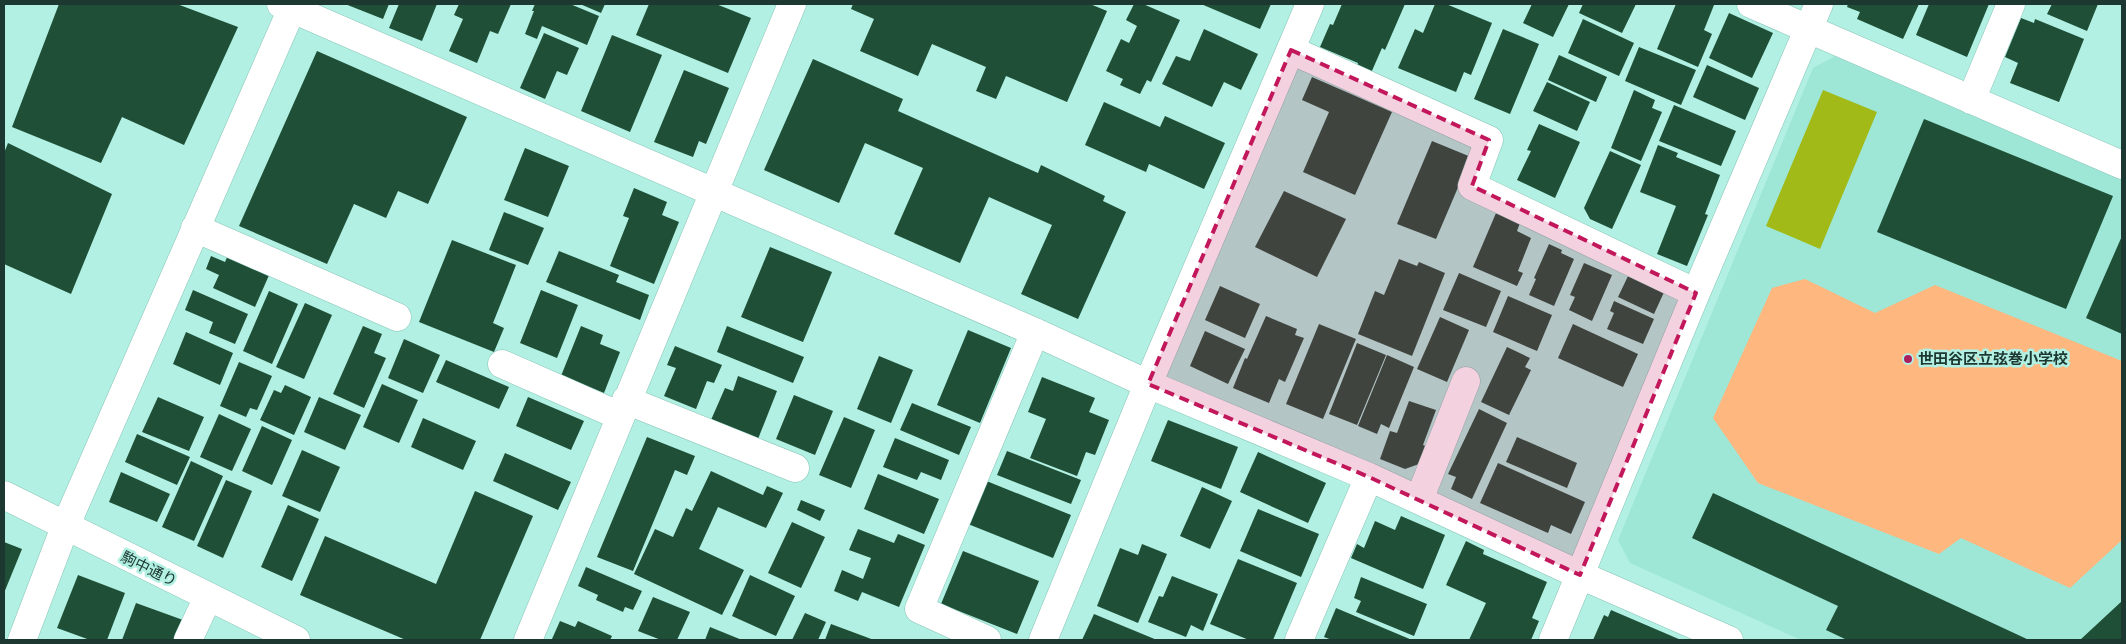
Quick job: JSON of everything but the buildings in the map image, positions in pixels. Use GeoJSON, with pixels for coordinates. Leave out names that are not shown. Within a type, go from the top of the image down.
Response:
{"type":"FeatureCollection","features":[{"type":"Feature","properties":{"kind":"street"},"geometry":{"type":"LineString","coordinates":[[528,640],[712,192],[792,4]]}},
{"type":"Feature","properties":{"kind":"street"},"geometry":{"type":"LineString","coordinates":[[1043,640],[1148,384],[1310,4]]}},
{"type":"Feature","properties":{"kind":"street"},"geometry":{"type":"LineString","coordinates":[[1751,4],[2122,165]]}},
{"type":"Feature","properties":{"kind":"street"},"geometry":{"type":"LineString","coordinates":[[1553,640],[1696,293],[1819,4]]}},
{"type":"Feature","properties":{"kind":"street"},"geometry":{"type":"LineString","coordinates":[[1971,100],[2011,4]]}},
{"type":"Feature","properties":{"kind":"street"},"geometry":{"type":"LineString","coordinates":[[22,640],[65,527],[195,228],[289,5],[1035,332],[1148,384],[1369,477],[1580,575],[1729,640]]}},
{"type":"Feature","properties":{"kind":"street"},"geometry":{"type":"LineString","coordinates":[[1291,50],[1489,140],[1472,186],[1696,293]]}},
{"type":"Feature","properties":{"kind":"street"},"geometry":{"type":"LineString","coordinates":[[195,228],[397,317]]}},
{"type":"Feature","properties":{"kind":"street"},"geometry":{"type":"LineString","coordinates":[[987,640],[919,609],[1035,332]]}},
{"type":"Feature","properties":{"kind":"street"},"geometry":{"type":"LineString","coordinates":[[502,364],[795,468]]}},
{"type":"Feature","properties":{"kind":"street"},"geometry":{"type":"LineString","coordinates":[[1419,500],[1466,381]]}},
{"type":"Feature","properties":{"kind":"street"},"geometry":{"type":"LineString","coordinates":[[1299,640],[1369,477]]}},
{"type":"Feature","properties":{"kind":"street","name":"駒中通り"},"geometry":{"type":"LineString","coordinates":[[4,495],[65,527],[296,640]]}},
{"type":"Feature","properties":{"kind":"street"},"geometry":{"type":"LineString","coordinates":[[188,640],[208,597]]}},
{"type":"Feature","properties":{"kind":"highlighted area"},"geometry":{"type":"Polygon","coordinates":[[[1291,50],[1489,140],[1472,186],[1696,293],[1580,575],[1369,477],[1148,384],[1291,50]]]}},
{"type":"Feature","properties":{"kind":"shaded area","name":"世田谷区立弦巻小学校"},"geometry":{"type":"Polygon","coordinates":[[[1837,55],[2122,178],[2122,640],[1801,640],[1630,563],[1618,540],[1813,68],[1837,55]]]}},
{"type":"Feature","properties":{"kind":"shaded area"},"geometry":{"type":"Polygon","coordinates":[[[1823,90],[1877,112],[1820,249],[1766,226],[1823,90]]]}},
{"type":"Feature","properties":{"kind":"shaded area"},"geometry":{"type":"Polygon","coordinates":[[[1805,279],[1875,313],[1935,285],[2122,361],[2122,540],[2070,588],[1961,538],[1939,554],[1758,483],[1713,418],[1772,288],[1805,279]]]}},
{"type":"Feature","properties":{"kind":"place","name":"世田谷区立弦巻小学校"},"geometry":{"type":"Point","coordinates":[1908,359]}}]}
